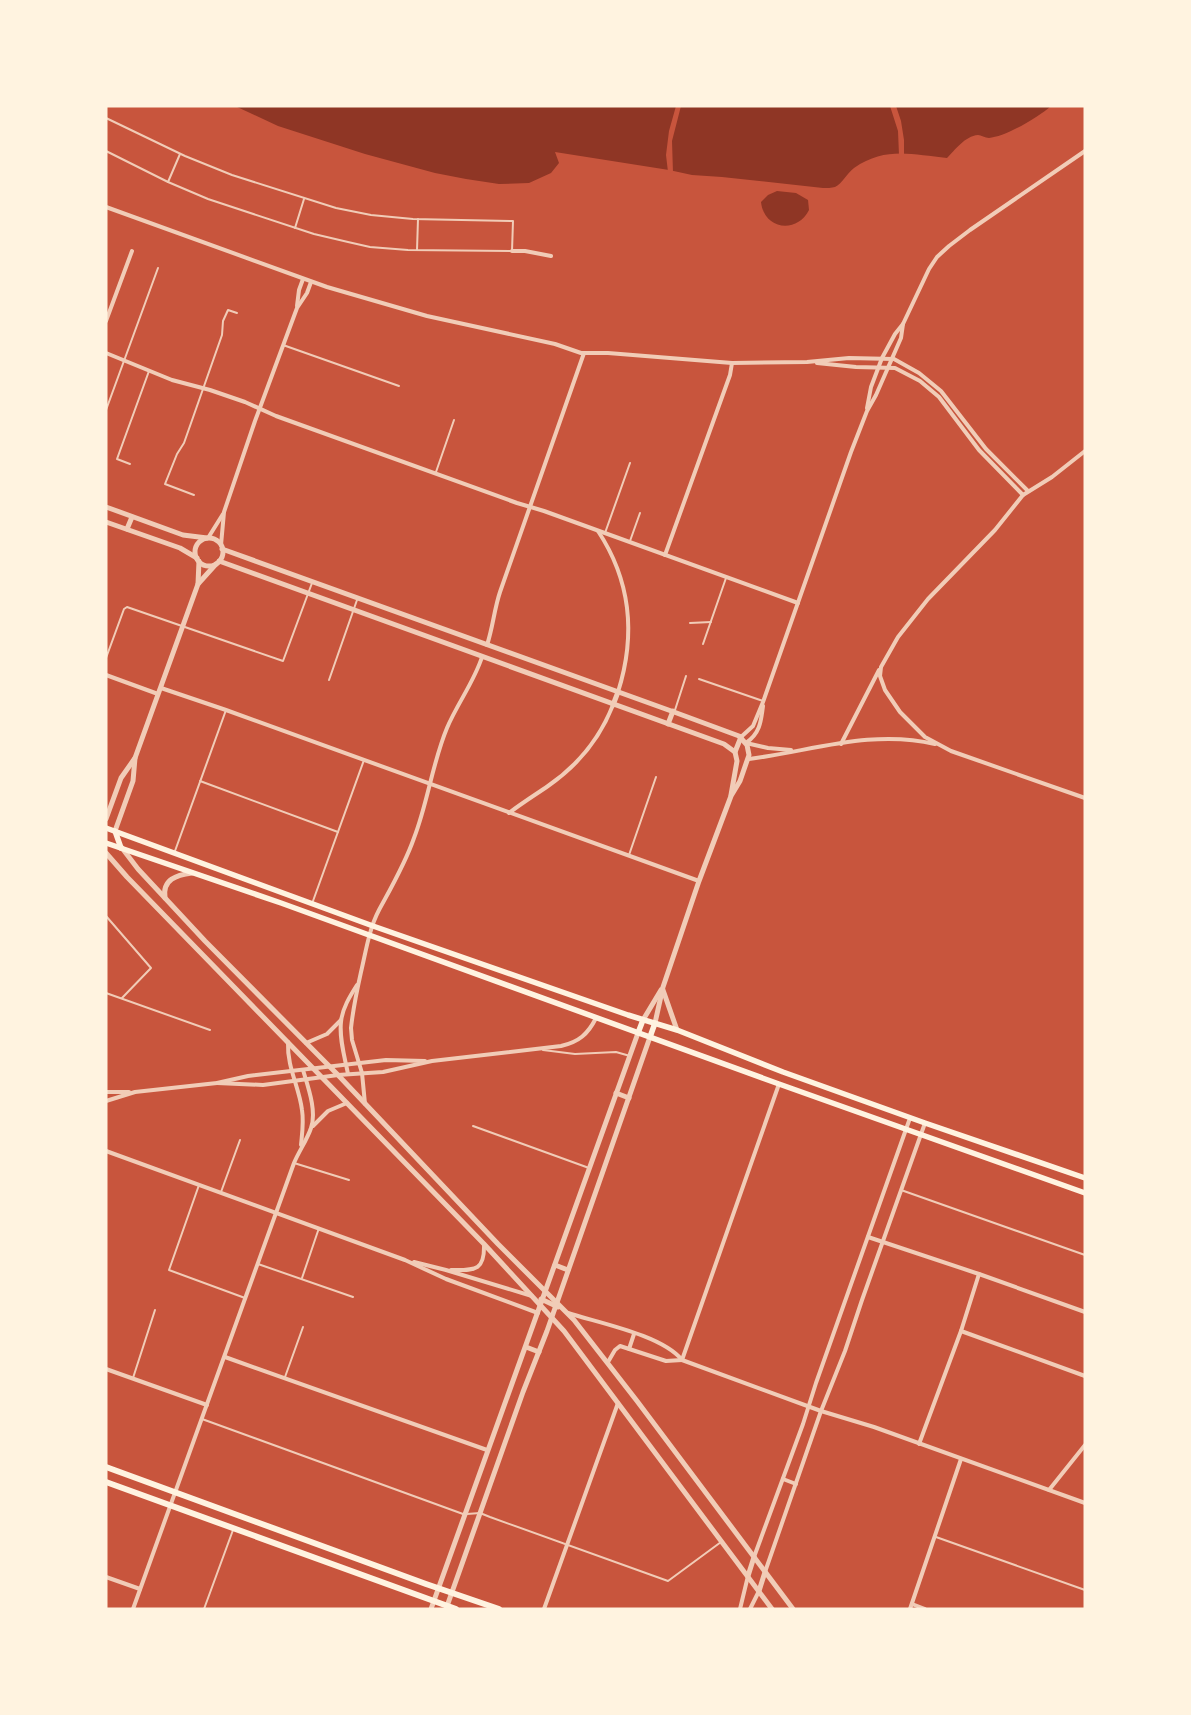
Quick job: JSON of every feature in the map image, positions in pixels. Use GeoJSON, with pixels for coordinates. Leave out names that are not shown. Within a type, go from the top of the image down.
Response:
{"type":"FeatureCollection","features":[{"type":"Feature","properties":{"kind":"highway"},"geometry":{"type":"LineString","coordinates":[[106,1467],[500,1609]]}},
{"type":"Feature","properties":{"kind":"highway"},"geometry":{"type":"LineString","coordinates":[[106,1482],[234,1527],[446,1607],[456,1609]]}},
{"type":"Feature","properties":{"kind":"main road"},"geometry":{"type":"LineString","coordinates":[[106,828],[373,926],[643,1020],[677,1030],[783,1072],[910,1118],[1085,1178]]}},
{"type":"Feature","properties":{"kind":"main road"},"geometry":{"type":"LineString","coordinates":[[115,831],[108,843],[370,935],[1085,1193]]}},
{"type":"Feature","properties":{"kind":"main road"},"geometry":{"type":"LineString","coordinates":[[115,831],[121,848]]}},
{"type":"Feature","properties":{"kind":"main road"},"geometry":{"type":"LineString","coordinates":[[638,1033],[643,1020]]}},
{"type":"Feature","properties":{"kind":"main road"},"geometry":{"type":"LineString","coordinates":[[650,1037],[655,1023]]}},
{"type":"Feature","properties":{"kind":"main road"},"geometry":{"type":"LineString","coordinates":[[779,1084],[783,1072]]}},
{"type":"Feature","properties":{"kind":"street"},"geometry":{"type":"LineString","coordinates":[[867,411],[870,391],[882,358],[895,334],[903,324],[929,269],[943,251],[977,225],[1085,151]]}},
{"type":"Feature","properties":{"kind":"street"},"geometry":{"type":"LineString","coordinates":[[106,207],[311,282],[427,316],[556,344],[584,353],[608,353],[732,363],[891,358],[918,373],[941,391],[986,449],[1028,491]]}},
{"type":"Feature","properties":{"kind":"street"},"geometry":{"type":"LineString","coordinates":[[106,320],[132,251]]}},
{"type":"Feature","properties":{"kind":"street"},"geometry":{"type":"LineString","coordinates":[[512,251],[525,251],[551,256]]}},
{"type":"Feature","properties":{"kind":"street"},"geometry":{"type":"LineString","coordinates":[[297,308],[299,290],[303,279]]}},
{"type":"Feature","properties":{"kind":"street"},"geometry":{"type":"LineString","coordinates":[[106,819],[122,778],[135,758],[198,584],[196,546],[208,538],[224,512],[283,345],[297,308],[307,293],[311,282]]}},
{"type":"Feature","properties":{"kind":"street"},"geometry":{"type":"LineString","coordinates":[[731,796],[737,761],[735,752],[741,737],[753,726],[763,702],[867,411],[901,338],[903,324]]}},
{"type":"Feature","properties":{"kind":"street"},"geometry":{"type":"LineString","coordinates":[[106,352],[172,380],[202,388],[435,474],[798,603]]}},
{"type":"Feature","properties":{"kind":"street"},"geometry":{"type":"LineString","coordinates":[[365,1104],[362,1073],[350,1028],[358,983],[370,935],[379,910],[410,850],[419,825],[436,755],[461,698],[477,671],[487,645],[493,626],[497,602],[584,353]]}},
{"type":"Feature","properties":{"kind":"street"},"geometry":{"type":"LineString","coordinates":[[807,362],[887,367],[896,368],[906,373],[934,392],[948,407],[979,450],[1023,495]]}},
{"type":"Feature","properties":{"kind":"street"},"geometry":{"type":"LineString","coordinates":[[665,555],[730,374],[732,363]]}},
{"type":"Feature","properties":{"kind":"street"},"geometry":{"type":"LineString","coordinates":[[841,744],[898,637],[922,606],[996,530],[1023,495],[1047,480],[1085,451]]}},
{"type":"Feature","properties":{"kind":"street"},"geometry":{"type":"LineString","coordinates":[[106,507],[183,535],[217,541],[222,547],[358,598],[674,711],[741,737],[746,743],[749,758],[740,781],[731,796],[662,987],[643,1020]]}},
{"type":"Feature","properties":{"kind":"street"},"geometry":{"type":"LineString","coordinates":[[198,584],[221,558],[224,512]]}},
{"type":"Feature","properties":{"kind":"street"},"geometry":{"type":"LineString","coordinates":[[128,529],[132,516]]}},
{"type":"Feature","properties":{"kind":"street"},"geometry":{"type":"LineString","coordinates":[[106,522],[180,548],[208,565],[218,562],[354,610],[724,744],[735,752]]}},
{"type":"Feature","properties":{"kind":"street"},"geometry":{"type":"LineString","coordinates":[[509,813],[554,782],[577,762],[600,732],[618,692],[627,657],[628,610],[615,561],[598,531]]}},
{"type":"Feature","properties":{"kind":"street"},"geometry":{"type":"LineString","coordinates":[[881,667],[880,676],[882,683],[895,707],[922,734],[939,746]]}},
{"type":"Feature","properties":{"kind":"street"},"geometry":{"type":"LineString","coordinates":[[106,675],[158,694]]}},
{"type":"Feature","properties":{"kind":"street"},"geometry":{"type":"LineString","coordinates":[[160,688],[226,710],[699,881]]}},
{"type":"Feature","properties":{"kind":"street"},"geometry":{"type":"LineString","coordinates":[[746,743],[758,731],[763,702]]}},
{"type":"Feature","properties":{"kind":"street"},"geometry":{"type":"LineString","coordinates":[[668,724],[674,711]]}},
{"type":"Feature","properties":{"kind":"street"},"geometry":{"type":"LineString","coordinates":[[749,758],[875,739],[910,739],[939,746],[1085,798]]}},
{"type":"Feature","properties":{"kind":"street"},"geometry":{"type":"LineString","coordinates":[[746,743],[768,748],[796,750]]}},
{"type":"Feature","properties":{"kind":"street"},"geometry":{"type":"LineString","coordinates":[[115,831],[133,781],[135,758]]}},
{"type":"Feature","properties":{"kind":"street"},"geometry":{"type":"LineString","coordinates":[[108,843],[106,854],[129,879],[484,1244],[533,1297]]}},
{"type":"Feature","properties":{"kind":"street"},"geometry":{"type":"LineString","coordinates":[[121,848],[205,941],[338,1075],[556,1304],[566,1311],[608,1362],[793,1609]]}},
{"type":"Feature","properties":{"kind":"street"},"geometry":{"type":"LineString","coordinates":[[165,898],[165,888],[170,879],[179,874],[193,872]]}},
{"type":"Feature","properties":{"kind":"street"},"geometry":{"type":"LineString","coordinates":[[348,1074],[341,1020],[358,983]]}},
{"type":"Feature","properties":{"kind":"street"},"geometry":{"type":"LineString","coordinates":[[655,1023],[662,987]]}},
{"type":"Feature","properties":{"kind":"street"},"geometry":{"type":"LineString","coordinates":[[662,987],[677,1030]]}},
{"type":"Feature","properties":{"kind":"street"},"geometry":{"type":"LineString","coordinates":[[217,1083],[252,1085],[306,1080],[390,1070],[432,1061],[565,1046],[577,1042],[589,1032],[596,1018]]}},
{"type":"Feature","properties":{"kind":"street"},"geometry":{"type":"LineString","coordinates":[[306,1043],[326,1034],[341,1020]]}},
{"type":"Feature","properties":{"kind":"street"},"geometry":{"type":"LineString","coordinates":[[431,1609],[638,1033]]}},
{"type":"Feature","properties":{"kind":"street"},"geometry":{"type":"LineString","coordinates":[[446,1607],[552,1317],[650,1037]]}},
{"type":"Feature","properties":{"kind":"street"},"geometry":{"type":"LineString","coordinates":[[288,1042],[291,1072],[302,1112],[300,1148]]}},
{"type":"Feature","properties":{"kind":"street"},"geometry":{"type":"LineString","coordinates":[[106,1092],[135,1092],[217,1083],[248,1076],[359,1063],[394,1060],[432,1061]]}},
{"type":"Feature","properties":{"kind":"street"},"geometry":{"type":"LineString","coordinates":[[303,1070],[312,1114],[311,1129]]}},
{"type":"Feature","properties":{"kind":"street"},"geometry":{"type":"LineString","coordinates":[[682,1360],[779,1084]]}},
{"type":"Feature","properties":{"kind":"street"},"geometry":{"type":"LineString","coordinates":[[106,1101],[135,1092]]}},
{"type":"Feature","properties":{"kind":"street"},"geometry":{"type":"LineString","coordinates":[[616,1093],[629,1098]]}},
{"type":"Feature","properties":{"kind":"street"},"geometry":{"type":"LineString","coordinates":[[133,1609],[300,1148],[311,1129],[328,1111],[347,1103]]}},
{"type":"Feature","properties":{"kind":"street"},"geometry":{"type":"LineString","coordinates":[[740,1609],[754,1557],[910,1118]]}},
{"type":"Feature","properties":{"kind":"street"},"geometry":{"type":"LineString","coordinates":[[750,1609],[759,1591],[821,1411],[842,1360],[925,1123]]}},
{"type":"Feature","properties":{"kind":"street"},"geometry":{"type":"LineString","coordinates":[[106,1151],[275,1214],[319,1228],[404,1260],[446,1279],[552,1317]]}},
{"type":"Feature","properties":{"kind":"street"},"geometry":{"type":"LineString","coordinates":[[590,1168],[602,1173]]}},
{"type":"Feature","properties":{"kind":"street"},"geometry":{"type":"LineString","coordinates":[[868,1237],[1085,1312]]}},
{"type":"Feature","properties":{"kind":"street"},"geometry":{"type":"LineString","coordinates":[[446,1270],[471,1270],[479,1267],[484,1258],[484,1244]]}},
{"type":"Feature","properties":{"kind":"street"},"geometry":{"type":"LineString","coordinates":[[404,1260],[446,1270],[533,1297],[542,1302],[556,1304]]}},
{"type":"Feature","properties":{"kind":"street"},"geometry":{"type":"LineString","coordinates":[[555,1265],[568,1270]]}},
{"type":"Feature","properties":{"kind":"street"},"geometry":{"type":"LineString","coordinates":[[919,1444],[961,1331],[979,1274]]}},
{"type":"Feature","properties":{"kind":"street"},"geometry":{"type":"LineString","coordinates":[[542,1302],[772,1609]]}},
{"type":"Feature","properties":{"kind":"street"},"geometry":{"type":"LineString","coordinates":[[566,1311],[670,1348],[682,1360]]}},
{"type":"Feature","properties":{"kind":"street"},"geometry":{"type":"LineString","coordinates":[[961,1331],[1085,1376]]}},
{"type":"Feature","properties":{"kind":"street"},"geometry":{"type":"LineString","coordinates":[[629,1349],[634,1334]]}},
{"type":"Feature","properties":{"kind":"street"},"geometry":{"type":"LineString","coordinates":[[608,1362],[617,1347],[620,1346],[666,1361],[682,1360],[821,1411],[874,1427],[1085,1503]]}},
{"type":"Feature","properties":{"kind":"street"},"geometry":{"type":"LineString","coordinates":[[526,1347],[539,1352]]}},
{"type":"Feature","properties":{"kind":"street"},"geometry":{"type":"LineString","coordinates":[[225,1357],[487,1450]]}},
{"type":"Feature","properties":{"kind":"street"},"geometry":{"type":"LineString","coordinates":[[106,1369],[208,1405]]}},
{"type":"Feature","properties":{"kind":"street"},"geometry":{"type":"LineString","coordinates":[[544,1609],[618,1403]]}},
{"type":"Feature","properties":{"kind":"street"},"geometry":{"type":"LineString","coordinates":[[1049,1490],[1085,1445]]}},
{"type":"Feature","properties":{"kind":"street"},"geometry":{"type":"LineString","coordinates":[[925,1609],[911,1606],[961,1459]]}},
{"type":"Feature","properties":{"kind":"street"},"geometry":{"type":"LineString","coordinates":[[783,1479],[796,1484]]}},
{"type":"Feature","properties":{"kind":"street"},"geometry":{"type":"LineString","coordinates":[[106,1577],[140,1589]]}},
{"type":"Feature","properties":{"kind":"lane"},"geometry":{"type":"LineString","coordinates":[[106,118],[180,154],[232,175],[304,199],[371,215],[418,219],[512,221],[512,251],[417,250],[370,247],[295,228],[208,199],[168,182],[106,151]]}},
{"type":"Feature","properties":{"kind":"lane"},"geometry":{"type":"LineString","coordinates":[[168,182],[180,154]]}},
{"type":"Feature","properties":{"kind":"lane"},"geometry":{"type":"LineString","coordinates":[[295,228],[304,199]]}},
{"type":"Feature","properties":{"kind":"lane"},"geometry":{"type":"LineString","coordinates":[[417,250],[418,219]]}},
{"type":"Feature","properties":{"kind":"lane"},"geometry":{"type":"LineString","coordinates":[[106,410],[158,268]]}},
{"type":"Feature","properties":{"kind":"lane"},"geometry":{"type":"LineString","coordinates":[[194,495],[165,484],[177,454],[184,443],[222,334],[223,321],[228,310],[237,313]]}},
{"type":"Feature","properties":{"kind":"lane"},"geometry":{"type":"LineString","coordinates":[[283,345],[399,386]]}},
{"type":"Feature","properties":{"kind":"lane"},"geometry":{"type":"LineString","coordinates":[[130,464],[117,459],[149,371]]}},
{"type":"Feature","properties":{"kind":"lane"},"geometry":{"type":"LineString","coordinates":[[435,474],[454,420]]}},
{"type":"Feature","properties":{"kind":"lane"},"geometry":{"type":"LineString","coordinates":[[604,534],[630,462]]}},
{"type":"Feature","properties":{"kind":"lane"},"geometry":{"type":"LineString","coordinates":[[629,542],[640,513]]}},
{"type":"Feature","properties":{"kind":"lane"},"geometry":{"type":"LineString","coordinates":[[703,644],[727,578]]}},
{"type":"Feature","properties":{"kind":"lane"},"geometry":{"type":"LineString","coordinates":[[106,658],[124,609],[127,607],[283,661],[313,581]]}},
{"type":"Feature","properties":{"kind":"lane"},"geometry":{"type":"LineString","coordinates":[[329,680],[358,598]]}},
{"type":"Feature","properties":{"kind":"lane"},"geometry":{"type":"LineString","coordinates":[[690,623],[711,622]]}},
{"type":"Feature","properties":{"kind":"lane"},"geometry":{"type":"LineString","coordinates":[[674,711],[686,676]]}},
{"type":"Feature","properties":{"kind":"lane"},"geometry":{"type":"LineString","coordinates":[[699,679],[763,702]]}},
{"type":"Feature","properties":{"kind":"lane"},"geometry":{"type":"LineString","coordinates":[[174,853],[226,710]]}},
{"type":"Feature","properties":{"kind":"lane"},"geometry":{"type":"LineString","coordinates":[[312,904],[364,760]]}},
{"type":"Feature","properties":{"kind":"lane"},"geometry":{"type":"LineString","coordinates":[[629,856],[656,777]]}},
{"type":"Feature","properties":{"kind":"lane"},"geometry":{"type":"LineString","coordinates":[[200,781],[338,832]]}},
{"type":"Feature","properties":{"kind":"lane"},"geometry":{"type":"LineString","coordinates":[[106,916],[151,968],[122,998]]}},
{"type":"Feature","properties":{"kind":"lane"},"geometry":{"type":"LineString","coordinates":[[106,993],[210,1030]]}},
{"type":"Feature","properties":{"kind":"lane"},"geometry":{"type":"LineString","coordinates":[[540,1049],[575,1054],[616,1052],[630,1056]]}},
{"type":"Feature","properties":{"kind":"lane"},"geometry":{"type":"LineString","coordinates":[[473,1126],[590,1168]]}},
{"type":"Feature","properties":{"kind":"lane"},"geometry":{"type":"LineString","coordinates":[[221,1193],[240,1140]]}},
{"type":"Feature","properties":{"kind":"lane"},"geometry":{"type":"LineString","coordinates":[[294,1163],[349,1180]]}},
{"type":"Feature","properties":{"kind":"lane"},"geometry":{"type":"LineString","coordinates":[[199,1185],[169,1270],[245,1298]]}},
{"type":"Feature","properties":{"kind":"lane"},"geometry":{"type":"LineString","coordinates":[[901,1190],[1085,1255]]}},
{"type":"Feature","properties":{"kind":"lane"},"geometry":{"type":"LineString","coordinates":[[302,1278],[319,1228]]}},
{"type":"Feature","properties":{"kind":"lane"},"geometry":{"type":"LineString","coordinates":[[258,1264],[353,1297]]}},
{"type":"Feature","properties":{"kind":"lane"},"geometry":{"type":"LineString","coordinates":[[133,1378],[155,1310]]}},
{"type":"Feature","properties":{"kind":"lane"},"geometry":{"type":"LineString","coordinates":[[284,1378],[303,1328]]}},
{"type":"Feature","properties":{"kind":"lane"},"geometry":{"type":"LineString","coordinates":[[202,1419],[464,1514],[480,1514],[668,1581],[722,1541]]}},
{"type":"Feature","properties":{"kind":"lane"},"geometry":{"type":"LineString","coordinates":[[204,1609],[234,1527]]}},
{"type":"Feature","properties":{"kind":"lane"},"geometry":{"type":"LineString","coordinates":[[936,1537],[1085,1590]]}},
{"type":"Feature","properties":{"kind":"shaded area"},"geometry":{"type":"Polygon","coordinates":[[[235,106],[1051,106],[1030,121],[1004,134],[989,138],[978,135],[969,138],[947,158],[911,154],[889,154],[866,161],[854,168],[835,187],[823,188],[692,175],[555,152],[559,163],[551,173],[529,183],[499,184],[435,173],[365,154],[278,126],[235,106]]]}},
{"type":"Feature","properties":{"kind":"shaded area"},"geometry":{"type":"Polygon","coordinates":[[[777,191],[796,193],[808,200],[809,210],[804,218],[797,223],[782,225],[774,223],[768,218],[763,211],[761,202],[768,195],[777,191]]]}},
{"type":"Feature","properties":{"kind":"pier"},"geometry":{"type":"Polygon","coordinates":[[[676,106],[681,106],[672,141],[673,173],[668,172],[666,155],[669,131],[676,106]]]}},
{"type":"Feature","properties":{"kind":"pier"},"geometry":{"type":"Polygon","coordinates":[[[890,106],[896,106],[901,121],[904,155],[899,155],[898,131],[890,106]]]}}]}
